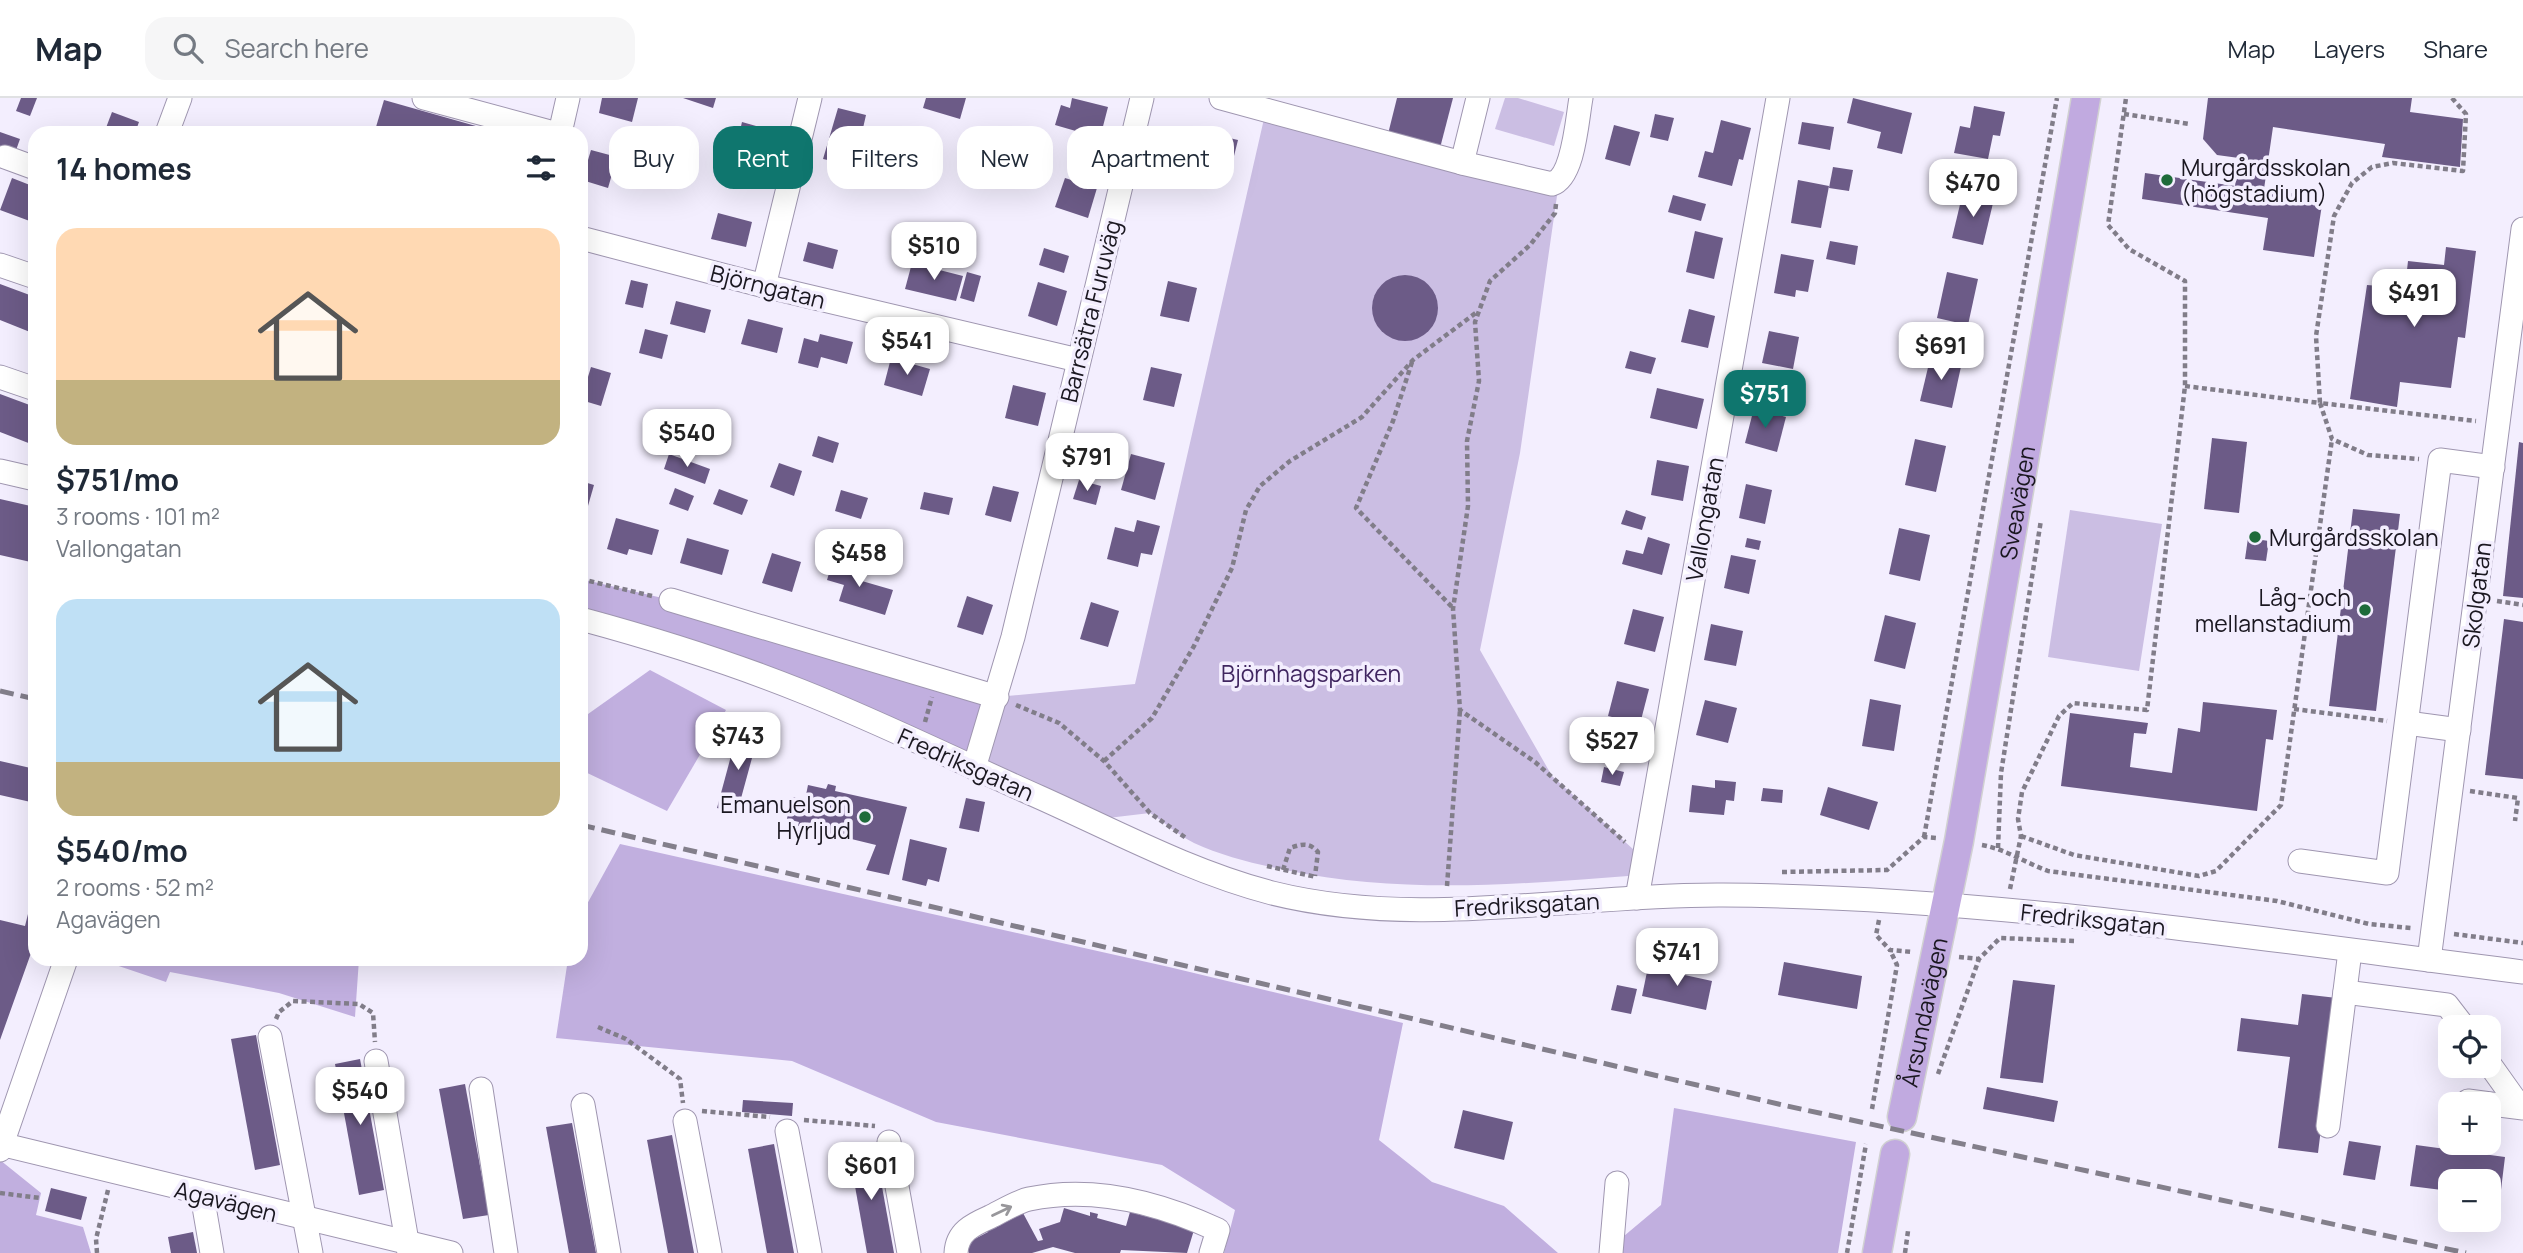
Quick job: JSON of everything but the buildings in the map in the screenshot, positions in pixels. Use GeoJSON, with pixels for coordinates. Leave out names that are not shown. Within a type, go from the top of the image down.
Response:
{"type":"FeatureCollection","features":[{"type":"Feature","properties":{"kind":"main road","name":"Sveavägen"},"geometry":{"type":"LineString","coordinates":[[1945,906],[1959,841],[2086,98]]}},
{"type":"Feature","properties":{"kind":"main road","name":"Årsundavägen"},"geometry":{"type":"LineString","coordinates":[[1902,1117],[1945,906]]}},
{"type":"Feature","properties":{"kind":"main road"},"geometry":{"type":"LineString","coordinates":[[1877,1253],[1895,1154]]}},
{"type":"Feature","properties":{"kind":"street"},"geometry":{"type":"LineString","coordinates":[[170,126],[180,98]]}},
{"type":"Feature","properties":{"kind":"street"},"geometry":{"type":"LineString","coordinates":[[424,98],[528,126]]}},
{"type":"Feature","properties":{"kind":"street"},"geometry":{"type":"LineString","coordinates":[[562,126],[568,98]]}},
{"type":"Feature","properties":{"kind":"street"},"geometry":{"type":"LineString","coordinates":[[764,286],[810,98]]}},
{"type":"Feature","properties":{"kind":"street","name":"Barrsätra Furuväg"},"geometry":{"type":"LineString","coordinates":[[974,768],[997,697],[1142,98]]}},
{"type":"Feature","properties":{"kind":"street"},"geometry":{"type":"LineString","coordinates":[[1221,98],[1539,182],[1559,182],[1568,167],[1581,98]]}},
{"type":"Feature","properties":{"kind":"street"},"geometry":{"type":"LineString","coordinates":[[1462,163],[1478,98]]}},
{"type":"Feature","properties":{"kind":"street","name":"Vallongatan"},"geometry":{"type":"LineString","coordinates":[[1637,898],[1778,98]]}},
{"type":"Feature","properties":{"kind":"street"},"geometry":{"type":"LineString","coordinates":[[5,158],[28,166]]}},
{"type":"Feature","properties":{"kind":"street","name":"Skolgatan"},"geometry":{"type":"LineString","coordinates":[[2430,960],[2523,229]]}},
{"type":"Feature","properties":{"kind":"street","name":"Björngatan"},"geometry":{"type":"LineString","coordinates":[[588,240],[764,286],[1077,360]]}},
{"type":"Feature","properties":{"kind":"street"},"geometry":{"type":"LineString","coordinates":[[0,265],[28,275]]}},
{"type":"Feature","properties":{"kind":"street"},"geometry":{"type":"LineString","coordinates":[[0,377],[28,387]]}},
{"type":"Feature","properties":{"kind":"street"},"geometry":{"type":"LineString","coordinates":[[2300,861],[2387,873],[2440,460],[2493,467]]}},
{"type":"Feature","properties":{"kind":"street"},"geometry":{"type":"LineString","coordinates":[[0,471],[28,477]]}},
{"type":"Feature","properties":{"kind":"street"},"geometry":{"type":"LineString","coordinates":[[671,600],[997,697]]}},
{"type":"Feature","properties":{"kind":"street","name":"Fredriksgatan"},"geometry":{"type":"LineString","coordinates":[[588,621],[774,680],[1186,862],[1271,892],[1363,908],[1460,909],[1720,895],[1945,906],[2160,926],[2523,972]]}},
{"type":"Feature","properties":{"kind":"street"},"geometry":{"type":"LineString","coordinates":[[2407,723],[2459,730]]}},
{"type":"Feature","properties":{"kind":"street"},"geometry":{"type":"LineString","coordinates":[[2328,1126],[2350,951]]}},
{"type":"Feature","properties":{"kind":"street"},"geometry":{"type":"LineString","coordinates":[[1,1146],[64,966]]}},
{"type":"Feature","properties":{"kind":"street"},"geometry":{"type":"LineString","coordinates":[[2345,992],[2447,1005],[2455,1015]]}},
{"type":"Feature","properties":{"kind":"street"},"geometry":{"type":"LineString","coordinates":[[270,1037],[311,1253]]}},
{"type":"Feature","properties":{"kind":"street"},"geometry":{"type":"LineString","coordinates":[[376,1061],[408,1248]]}},
{"type":"Feature","properties":{"kind":"street"},"geometry":{"type":"LineString","coordinates":[[2500,1078],[2521,1107]]}},
{"type":"Feature","properties":{"kind":"street"},"geometry":{"type":"LineString","coordinates":[[481,1089],[506,1253]]}},
{"type":"Feature","properties":{"kind":"street"},"geometry":{"type":"LineString","coordinates":[[583,1105],[609,1253]]}},
{"type":"Feature","properties":{"kind":"street"},"geometry":{"type":"LineString","coordinates":[[2501,1105],[2521,1107]]}},
{"type":"Feature","properties":{"kind":"street"},"geometry":{"type":"LineString","coordinates":[[685,1121],[710,1253]]}},
{"type":"Feature","properties":{"kind":"street"},"geometry":{"type":"LineString","coordinates":[[787,1131],[810,1253]]}},
{"type":"Feature","properties":{"kind":"street"},"geometry":{"type":"LineString","coordinates":[[889,1142],[909,1253]]}},
{"type":"Feature","properties":{"kind":"street","name":"Agavägen"},"geometry":{"type":"LineString","coordinates":[[1,1146],[408,1248],[451,1253]]}},
{"type":"Feature","properties":{"kind":"street"},"geometry":{"type":"LineString","coordinates":[[1611,1253],[1617,1183]]}},
{"type":"Feature","properties":{"kind":"street"},"geometry":{"type":"LineString","coordinates":[[956,1253],[957,1241],[969,1226],[1028,1199],[1107,1194],[1192,1218],[1218,1230],[1211,1253]]}},
{"type":"Feature","properties":{"kind":"street"},"geometry":{"type":"LineString","coordinates":[[202,1195],[212,1253]]}},
{"type":"Feature","properties":{"kind":"path"},"geometry":{"type":"LineString","coordinates":[[1777,872],[1887,870],[1924,836],[2057,98]]}},
{"type":"Feature","properties":{"kind":"path"},"geometry":{"type":"LineString","coordinates":[[2016,860],[2021,836],[2018,819],[2022,792],[2059,716],[2073,702],[2147,710],[2185,386],[2185,281],[2129,249],[2108,225],[2126,98]]}},
{"type":"Feature","properties":{"kind":"path"},"geometry":{"type":"LineString","coordinates":[[2021,836],[2074,855],[2199,876],[2216,872],[2281,805],[2332,439],[2319,403],[2316,336],[2334,216],[2352,183],[2372,167],[2393,163],[2463,171],[2466,114],[2452,98]]}},
{"type":"Feature","properties":{"kind":"path"},"geometry":{"type":"LineString","coordinates":[[2123,114],[2190,124]]}},
{"type":"Feature","properties":{"kind":"path"},"geometry":{"type":"LineString","coordinates":[[1447,886],[1460,710],[1453,609],[1468,506],[1467,441],[1479,381],[1475,322],[1490,281],[1530,245],[1555,213],[1559,182]]}},
{"type":"Feature","properties":{"kind":"path"},"geometry":{"type":"LineString","coordinates":[[1104,761],[1152,718],[1194,646],[1232,568],[1246,510],[1260,486],[1290,461],[1362,417],[1413,360],[1478,312]]}},
{"type":"Feature","properties":{"kind":"path"},"geometry":{"type":"LineString","coordinates":[[1413,360],[1393,421],[1356,508],[1453,609]]}},
{"type":"Feature","properties":{"kind":"path"},"geometry":{"type":"LineString","coordinates":[[2185,386],[2474,421],[2500,420]]}},
{"type":"Feature","properties":{"kind":"path"},"geometry":{"type":"LineString","coordinates":[[2332,439],[2368,455],[2440,460]]}},
{"type":"Feature","properties":{"kind":"path"},"geometry":{"type":"LineString","coordinates":[[1998,848],[2001,773],[2042,514]]}},
{"type":"Feature","properties":{"kind":"path"},"geometry":{"type":"LineString","coordinates":[[588,581],[671,600]]}},
{"type":"Feature","properties":{"kind":"path"},"geometry":{"type":"LineString","coordinates":[[922,732],[936,679]]}},
{"type":"Feature","properties":{"kind":"path"},"geometry":{"type":"LineString","coordinates":[[997,697],[1059,723],[1104,761],[1150,813],[1193,842]]}},
{"type":"Feature","properties":{"kind":"path"},"geometry":{"type":"LineString","coordinates":[[2294,709],[2407,723]]}},
{"type":"Feature","properties":{"kind":"path"},"geometry":{"type":"LineString","coordinates":[[1460,710],[1535,762],[1644,859]]}},
{"type":"Feature","properties":{"kind":"path"},"geometry":{"type":"LineString","coordinates":[[2452,788],[2518,798],[2515,821]]}},
{"type":"Feature","properties":{"kind":"path"},"geometry":{"type":"LineString","coordinates":[[1924,836],[1998,848],[2016,860],[2048,871],[2277,901],[2369,923],[2523,943]]}},
{"type":"Feature","properties":{"kind":"path"},"geometry":{"type":"LineString","coordinates":[[1283,870],[1290,848],[1303,844],[1312,846],[1318,852],[1315,876]]}},
{"type":"Feature","properties":{"kind":"path"},"geometry":{"type":"LineString","coordinates":[[1257,864],[1326,879]]}},
{"type":"Feature","properties":{"kind":"path"},"geometry":{"type":"LineString","coordinates":[[1433,886],[1460,886]]}},
{"type":"Feature","properties":{"kind":"path"},"geometry":{"type":"LineString","coordinates":[[1872,1110],[1897,965],[1891,950]]}},
{"type":"Feature","properties":{"kind":"path"},"geometry":{"type":"LineString","coordinates":[[1936,1079],[1979,959]]}},
{"type":"Feature","properties":{"kind":"path"},"geometry":{"type":"LineString","coordinates":[[270,1037],[279,1012],[293,1001],[359,1004],[373,1013],[376,1061]]}},
{"type":"Feature","properties":{"kind":"path"},"geometry":{"type":"LineString","coordinates":[[598,1027],[626,1038],[680,1079],[685,1121]]}},
{"type":"Feature","properties":{"kind":"path"},"geometry":{"type":"LineString","coordinates":[[1847,1253],[1866,1144]]}},
{"type":"Feature","properties":{"kind":"path"},"geometry":{"type":"LineString","coordinates":[[97,1253],[96,1239],[113,1172]]}},
{"type":"Feature","properties":{"kind":"path"},"geometry":{"type":"LineString","coordinates":[[0,1193],[40,1198]]}},
{"type":"Feature","properties":{"kind":"green space"},"geometry":{"type":"Polygon","coordinates":[[[1505,98],[1518,98],[1564,112],[1554,146],[1495,129],[1505,98]]]}},
{"type":"Feature","properties":{"kind":"green space","name":"Björnhagsparken"},"geometry":{"type":"Polygon","coordinates":[[[1266,110],[1559,182],[1520,453],[1480,650],[1552,776],[1644,859],[1641,875],[1463,885],[1374,883],[1330,878],[1262,865],[1216,852],[1188,840],[1150,813],[1091,820],[974,768],[997,697],[1135,684],[1266,110]]]}},
{"type":"Feature","properties":{"kind":"green space"},"geometry":{"type":"Polygon","coordinates":[[[2070,510],[2162,524],[2139,671],[2048,657],[2070,510]]]}},
{"type":"Feature","properties":{"kind":"shaded area"},"geometry":{"type":"Polygon","coordinates":[[[588,581],[671,600],[997,697],[974,768],[588,622],[588,581]]]}},
{"type":"Feature","properties":{"kind":"shaded area"},"geometry":{"type":"Polygon","coordinates":[[[650,670],[726,710],[667,811],[588,773],[588,714],[650,670]]]}},
{"type":"Feature","properties":{"kind":"shaded area"},"geometry":{"type":"Polygon","coordinates":[[[620,844],[1169,967],[1403,1023],[1379,1140],[1432,1182],[1504,1206],[1558,1253],[1224,1253],[1235,1210],[1162,1165],[936,1122],[792,1061],[556,1038],[567,966],[588,966],[588,902],[620,844]]]}},
{"type":"Feature","properties":{"kind":"shaded area"},"geometry":{"type":"Polygon","coordinates":[[[119,966],[359,966],[355,1017],[279,993],[170,972],[166,982],[119,966]]]}},
{"type":"Feature","properties":{"kind":"shaded area"},"geometry":{"type":"Polygon","coordinates":[[[1674,1108],[1856,1142],[1838,1253],[1621,1253],[1624,1236],[1661,1205],[1674,1108]]]}},
{"type":"Feature","properties":{"kind":"shaded area"},"geometry":{"type":"Polygon","coordinates":[[[0,1160],[41,1193],[36,1215],[83,1227],[91,1253],[0,1253],[0,1160]]]}},
{"type":"Feature","properties":{"kind":"railway"},"geometry":{"type":"LineString","coordinates":[[0,691],[28,697]]}},
{"type":"Feature","properties":{"kind":"railway"},"geometry":{"type":"LineString","coordinates":[[588,827],[1787,1106],[2466,1253]]}},
{"type":"Feature","properties":{"kind":"place","name":"Murgårdsskolan (högstadium)"},"geometry":{"type":"Point","coordinates":[2167,180]}},
{"type":"Feature","properties":{"kind":"place","name":"Murgårdsskolan"},"geometry":{"type":"Point","coordinates":[2255,537]}},
{"type":"Feature","properties":{"kind":"place","name":"Låg- och mellanstadium"},"geometry":{"type":"Point","coordinates":[2365,610]}},
{"type":"Feature","properties":{"kind":"place","name":"Emanuelson Hyrljud"},"geometry":{"type":"Point","coordinates":[865,817]}}]}
